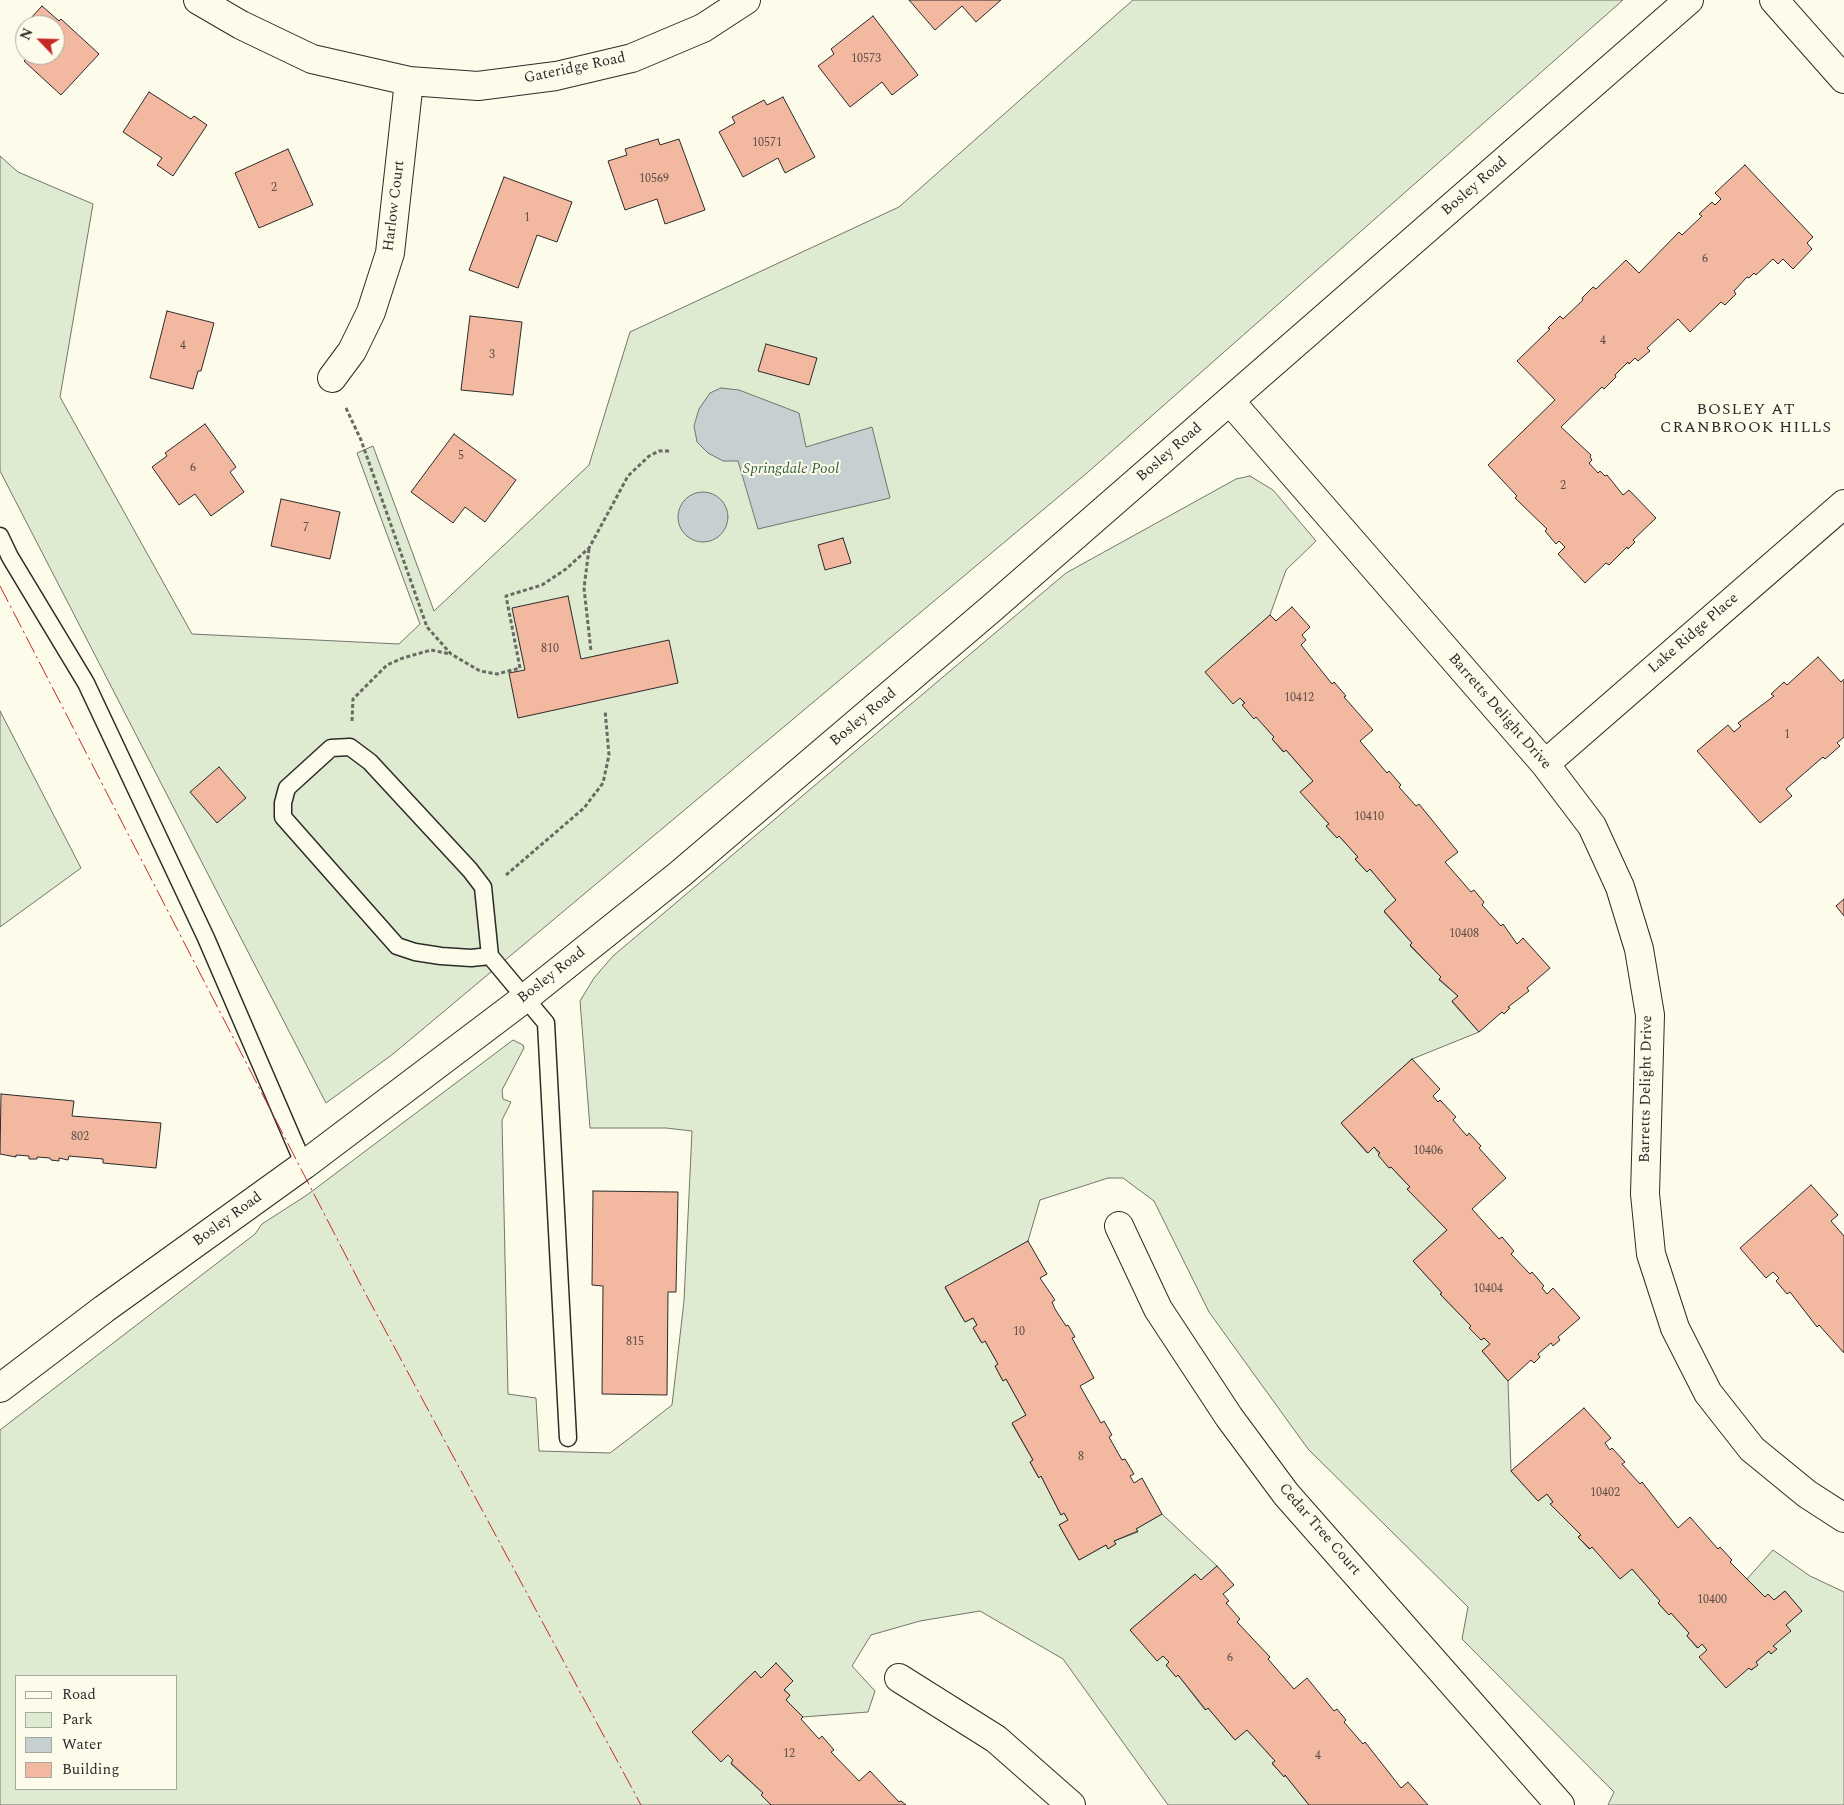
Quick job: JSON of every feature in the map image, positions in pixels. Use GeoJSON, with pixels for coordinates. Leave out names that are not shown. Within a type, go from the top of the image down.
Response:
{"type":"FeatureCollection","features":[{"type":"Feature","properties":{"kind":"street","name":"Gateridge Road"},"geometry":{"type":"LineString","coordinates":[[198,0],[241,25],[312,59],[409,81],[478,86],[556,76],[632,58],[704,28],[746,0]]}},
{"type":"Feature","properties":{"kind":"street","name":"Bosley Road"},"geometry":{"type":"LineString","coordinates":[[0,1388],[104,1309],[304,1165],[525,998],[680,874],[992,608],[1689,0]]}},
{"type":"Feature","properties":{"kind":"street"},"geometry":{"type":"LineString","coordinates":[[1774,0],[1844,79]]}},
{"type":"Feature","properties":{"kind":"street","name":"Harlow Court"},"geometry":{"type":"LineString","coordinates":[[332,378],[352,351],[371,312],[390,253],[409,81]]}},
{"type":"Feature","properties":{"kind":"street","name":"Barretts Delight Drive"},"geometry":{"type":"LineString","coordinates":[[1230,401],[1545,764],[1592,826],[1620,888],[1639,949],[1650,1015],[1645,1194],[1651,1254],[1675,1328],[1708,1393],[1752,1449],[1807,1494],[1844,1518]]}},
{"type":"Feature","properties":{"kind":"street","name":"Lake Ridge Place"},"geometry":{"type":"LineString","coordinates":[[1545,764],[1844,504]]}},
{"type":"Feature","properties":{"kind":"street","name":"Cedar Tree Court"},"geometry":{"type":"LineString","coordinates":[[1119,1226],[1158,1309],[1229,1417],[1286,1494],[1560,1805]]}},
{"type":"Feature","properties":{"kind":"street"},"geometry":{"type":"LineString","coordinates":[[899,1678],[996,1739],[1071,1805]]}},
{"type":"Feature","properties":{"kind":"lane"},"geometry":{"type":"LineString","coordinates":[[0,536],[10,557],[86,682],[206,938],[304,1165]]}},
{"type":"Feature","properties":{"kind":"lane"},"geometry":{"type":"LineString","coordinates":[[490,956],[471,958],[441,956],[414,952],[397,946],[283,817],[283,803],[287,788],[331,748],[350,747],[370,762],[470,870],[483,887],[490,956],[546,1024],[568,1438]]}},
{"type":"Feature","properties":{"kind":"path"},"geometry":{"type":"LineString","coordinates":[[332,378],[361,440],[427,627],[451,654],[480,671],[498,674],[520,668],[506,596],[542,585],[566,569],[589,548],[628,476],[649,456],[659,451],[671,451]]}},
{"type":"Feature","properties":{"kind":"path"},"geometry":{"type":"LineString","coordinates":[[589,548],[584,588],[591,651]]}},
{"type":"Feature","properties":{"kind":"path"},"geometry":{"type":"LineString","coordinates":[[350,747],[353,699],[387,666],[403,658],[431,650],[451,654]]}},
{"type":"Feature","properties":{"kind":"path"},"geometry":{"type":"LineString","coordinates":[[484,893],[584,808],[603,783],[610,755],[605,710]]}},
{"type":"Feature","properties":{"kind":"green space","name":"Springdale Pool"},"geometry":{"type":"Polygon","coordinates":[[[1133,0],[1623,0],[1087,473],[393,1054],[326,1103],[0,471],[0,156],[18,172],[93,204],[60,397],[192,634],[399,644],[420,624],[357,453],[373,446],[434,611],[589,465],[630,332],[899,207],[1133,0]]]}},
{"type":"Feature","properties":{"kind":"green space"},"geometry":{"type":"Polygon","coordinates":[[[1250,476],[1273,490],[1316,541],[1286,570],[1270,615],[1206,672],[1240,698],[1274,737],[1272,739],[1283,752],[1286,750],[1313,781],[1301,792],[1329,824],[1326,826],[1337,838],[1339,836],[1358,857],[1355,859],[1367,872],[1370,869],[1396,900],[1384,912],[1412,943],[1410,946],[1441,977],[1439,980],[1458,996],[1452,1002],[1479,1032],[1412,1059],[1341,1123],[1367,1153],[1374,1147],[1389,1168],[1391,1167],[1410,1187],[1408,1189],[1447,1230],[1413,1261],[1442,1293],[1440,1294],[1471,1326],[1469,1328],[1481,1340],[1484,1338],[1490,1344],[1482,1351],[1508,1381],[1511,1471],[1538,1501],[1547,1494],[1553,1502],[1550,1504],[1581,1535],[1578,1537],[1589,1549],[1592,1547],[1632,1569],[1660,1601],[1658,1603],[1669,1615],[1671,1613],[1689,1633],[1687,1636],[1697,1648],[1702,1644],[1707,1650],[1752,1670],[1757,1665],[1756,1662],[1769,1651],[1771,1654],[1776,1649],[1773,1646],[1790,1631],[1786,1625],[1802,1611],[1785,1591],[1774,1600],[1768,1594],[1765,1597],[1747,1579],[1773,1550],[1810,1576],[1844,1592],[1844,1805],[1608,1805],[1614,1792],[1462,1639],[1468,1607],[1308,1449],[1209,1312],[1154,1201],[1123,1178],[1108,1178],[1040,1200],[1028,1241],[945,1288],[965,1322],[973,1318],[977,1325],[973,1328],[981,1342],[985,1341],[998,1364],[995,1366],[1003,1381],[1006,1379],[1026,1415],[1012,1424],[1033,1460],[1030,1462],[1038,1477],[1041,1476],[1061,1515],[1064,1513],[1068,1520],[1059,1525],[1079,1560],[1106,1545],[1108,1548],[1116,1544],[1114,1541],[1138,1532],[1136,1529],[1162,1514],[1217,1566],[1201,1580],[1195,1574],[1130,1630],[1157,1660],[1163,1656],[1169,1662],[1166,1665],[1176,1676],[1178,1675],[1205,1710],[1208,1708],[1235,1740],[1247,1730],[1275,1761],[1272,1764],[1285,1775],[1309,1805],[1168,1805],[1063,1659],[980,1611],[920,1621],[871,1635],[852,1666],[875,1691],[868,1712],[803,1717],[786,1700],[790,1695],[784,1690],[793,1681],[776,1663],[761,1678],[754,1672],[692,1732],[721,1762],[728,1755],[733,1760],[731,1764],[763,1793],[761,1795],[771,1805],[0,1805],[0,1430],[255,1234],[262,1224],[307,1195],[513,1040],[523,1045],[524,1048],[502,1090],[503,1099],[511,1102],[502,1120],[508,1394],[536,1398],[539,1451],[610,1453],[672,1405],[684,1301],[692,1131],[666,1128],[590,1128],[580,1001],[594,978],[613,956],[1066,573],[1236,479],[1250,476]]]}},
{"type":"Feature","properties":{"kind":"green space"},"geometry":{"type":"Polygon","coordinates":[[[0,711],[81,868],[0,927],[0,711]]]}},
{"type":"Feature","properties":{"kind":"water"},"geometry":{"type":"Polygon","coordinates":[[[721,388],[739,390],[799,413],[806,447],[872,427],[890,498],[758,529],[738,461],[723,461],[708,453],[697,442],[694,426],[699,409],[710,393],[721,388]]]}},
{"type":"Feature","properties":{"kind":"water"},"geometry":{"type":"Polygon","coordinates":[[[698,492],[708,492],[721,499],[728,512],[728,522],[721,535],[708,542],[698,542],[689,538],[682,531],[678,522],[678,512],[682,503],[689,496],[698,492]]]}},
{"type":"Feature","properties":{"kind":"building"},"geometry":{"type":"Polygon","coordinates":[[[909,0],[1001,0],[976,22],[962,6],[935,30],[909,0]]]}},
{"type":"Feature","properties":{"kind":"building"},"geometry":{"type":"Polygon","coordinates":[[[42,6],[52,15],[34,15],[42,6]]]}},
{"type":"Feature","properties":{"kind":"building"},"geometry":{"type":"Polygon","coordinates":[[[873,16],[918,75],[892,95],[882,82],[850,107],[818,66],[834,54],[831,49],[873,16]]]}},
{"type":"Feature","properties":{"kind":"building"},"geometry":{"type":"Polygon","coordinates":[[[65,23],[99,54],[61,95],[28,65],[65,65],[65,23]]]}},
{"type":"Feature","properties":{"kind":"building"},"geometry":{"type":"Polygon","coordinates":[[[149,92],[191,119],[194,116],[207,125],[173,176],[157,165],[162,158],[123,132],[149,92]]]}},
{"type":"Feature","properties":{"kind":"building"},"geometry":{"type":"Polygon","coordinates":[[[783,97],[815,157],[785,173],[778,158],[743,177],[719,132],[735,123],[732,117],[764,100],[767,105],[783,97]]]}},
{"type":"Feature","properties":{"kind":"building"},"geometry":{"type":"Polygon","coordinates":[[[658,139],[660,145],[679,139],[705,210],[665,224],[657,199],[625,210],[608,161],[627,155],[625,149],[658,139]]]}},
{"type":"Feature","properties":{"kind":"building"},"geometry":{"type":"Polygon","coordinates":[[[288,149],[313,205],[259,228],[235,173],[288,149]]]}},
{"type":"Feature","properties":{"kind":"building"},"geometry":{"type":"Polygon","coordinates":[[[1745,165],[1813,237],[1807,243],[1812,249],[1793,269],[1783,259],[1778,264],[1773,259],[1756,275],[1754,273],[1749,278],[1747,277],[1734,291],[1736,294],[1725,305],[1721,302],[1690,332],[1678,319],[1647,348],[1650,351],[1638,361],[1635,358],[1629,364],[1628,362],[1604,389],[1602,387],[1561,427],[1591,455],[1592,460],[1589,463],[1598,473],[1600,471],[1605,476],[1607,475],[1623,495],[1629,490],[1656,518],[1633,540],[1635,542],[1628,549],[1627,547],[1609,565],[1606,563],[1585,583],[1558,554],[1565,547],[1559,541],[1556,544],[1545,531],[1547,529],[1515,498],[1517,496],[1488,465],[1555,400],[1517,361],[1550,329],[1548,328],[1560,316],[1563,319],[1583,300],[1582,298],[1593,287],[1596,289],[1626,260],[1639,273],[1679,232],[1682,235],[1702,216],[1699,214],[1712,202],[1715,205],[1721,199],[1715,193],[1745,165]]]}},
{"type":"Feature","properties":{"kind":"building"},"geometry":{"type":"Polygon","coordinates":[[[504,177],[572,202],[557,242],[537,235],[518,288],[469,270],[504,177]]]}},
{"type":"Feature","properties":{"kind":"building"},"geometry":{"type":"Polygon","coordinates":[[[167,311],[214,323],[201,371],[198,371],[193,389],[150,378],[167,311]]]}},
{"type":"Feature","properties":{"kind":"building"},"geometry":{"type":"Polygon","coordinates":[[[470,316],[522,322],[513,395],[461,390],[470,316]]]}},
{"type":"Feature","properties":{"kind":"building"},"geometry":{"type":"Polygon","coordinates":[[[766,344],[817,358],[809,385],[758,371],[766,344]]]}},
{"type":"Feature","properties":{"kind":"building"},"geometry":{"type":"Polygon","coordinates":[[[205,424],[236,467],[230,472],[244,492],[211,516],[195,494],[179,505],[152,467],[167,456],[165,453],[205,424]]]}},
{"type":"Feature","properties":{"kind":"building"},"geometry":{"type":"Polygon","coordinates":[[[454,434],[516,480],[485,522],[465,507],[453,523],[411,492],[454,434]]]}},
{"type":"Feature","properties":{"kind":"building"},"geometry":{"type":"Polygon","coordinates":[[[281,499],[340,512],[330,559],[271,546],[281,499]]]}},
{"type":"Feature","properties":{"kind":"building"},"geometry":{"type":"Polygon","coordinates":[[[843,538],[851,563],[825,570],[818,545],[843,538]]]}},
{"type":"Feature","properties":{"kind":"building"},"geometry":{"type":"Polygon","coordinates":[[[568,596],[581,659],[669,640],[678,683],[518,718],[509,673],[525,670],[512,608],[568,596]]]}},
{"type":"Feature","properties":{"kind":"building"},"geometry":{"type":"Polygon","coordinates":[[[1292,607],[1310,627],[1302,635],[1306,640],[1301,645],[1332,684],[1334,682],[1346,696],[1344,697],[1373,730],[1360,741],[1387,773],[1389,771],[1401,785],[1399,787],[1416,806],[1419,804],[1458,852],[1445,862],[1471,892],[1474,890],[1484,902],[1482,905],[1501,926],[1503,924],[1517,944],[1523,938],[1550,968],[1527,988],[1529,991],[1508,1007],[1510,1008],[1504,1014],[1502,1012],[1479,1032],[1452,1001],[1458,996],[1439,979],[1441,977],[1410,945],[1412,943],[1384,911],[1396,900],[1370,869],[1367,872],[1355,859],[1358,857],[1339,836],[1337,838],[1326,826],[1329,824],[1300,792],[1313,781],[1286,750],[1284,752],[1272,739],[1274,737],[1256,717],[1254,719],[1242,705],[1245,703],[1240,698],[1233,704],[1205,672],[1270,615],[1276,621],[1292,607]]]}},
{"type":"Feature","properties":{"kind":"building"},"geometry":{"type":"Polygon","coordinates":[[[1818,657],[1841,682],[1844,679],[1844,737],[1837,743],[1840,746],[1825,759],[1823,757],[1786,789],[1792,796],[1760,823],[1697,751],[1728,725],[1734,732],[1741,726],[1738,723],[1774,696],[1771,694],[1784,682],[1787,685],[1818,657]]]}},
{"type":"Feature","properties":{"kind":"building"},"geometry":{"type":"Polygon","coordinates":[[[219,767],[246,798],[217,823],[190,792],[219,767]]]}},
{"type":"Feature","properties":{"kind":"building"},"geometry":{"type":"Polygon","coordinates":[[[1844,899],[1844,916],[1836,906],[1844,899]]]}},
{"type":"Feature","properties":{"kind":"building"},"geometry":{"type":"Polygon","coordinates":[[[1412,1059],[1440,1089],[1433,1096],[1438,1102],[1440,1100],[1456,1117],[1453,1120],[1467,1136],[1469,1133],[1481,1146],[1479,1148],[1506,1178],[1472,1209],[1499,1239],[1502,1237],[1514,1251],[1511,1254],[1530,1274],[1532,1272],[1544,1286],[1542,1288],[1547,1294],[1553,1288],[1580,1318],[1558,1337],[1560,1340],[1553,1346],[1551,1343],[1538,1354],[1540,1357],[1534,1363],[1531,1360],[1508,1381],[1482,1351],[1490,1344],[1484,1338],[1481,1340],[1469,1328],[1471,1326],[1440,1294],[1442,1293],[1413,1261],[1447,1230],[1407,1189],[1410,1187],[1391,1167],[1389,1168],[1378,1155],[1380,1153],[1374,1147],[1368,1153],[1341,1123],[1412,1059]]]}},
{"type":"Feature","properties":{"kind":"building"},"geometry":{"type":"Polygon","coordinates":[[[1,1094],[74,1101],[72,1116],[161,1123],[156,1168],[103,1163],[103,1159],[69,1156],[68,1160],[59,1158],[59,1161],[51,1160],[50,1158],[37,1157],[37,1159],[29,1159],[29,1156],[16,1155],[16,1157],[0,1154],[1,1094]]]}},
{"type":"Feature","properties":{"kind":"building"},"geometry":{"type":"Polygon","coordinates":[[[1811,1185],[1838,1215],[1831,1221],[1844,1236],[1844,1353],[1819,1325],[1817,1327],[1790,1292],[1787,1294],[1776,1281],[1779,1278],[1773,1272],[1766,1278],[1740,1248],[1811,1185]]]}},
{"type":"Feature","properties":{"kind":"building"},"geometry":{"type":"Polygon","coordinates":[[[593,1191],[678,1192],[676,1292],[668,1292],[667,1395],[602,1394],[603,1286],[592,1285],[593,1191]]]}},
{"type":"Feature","properties":{"kind":"building"},"geometry":{"type":"Polygon","coordinates":[[[1028,1241],[1047,1274],[1040,1278],[1055,1300],[1052,1302],[1055,1309],[1075,1337],[1072,1338],[1094,1378],[1080,1386],[1101,1423],[1104,1421],[1112,1435],[1109,1437],[1122,1460],[1125,1459],[1134,1474],[1130,1476],[1134,1483],[1142,1478],[1162,1514],[1136,1529],[1138,1531],[1114,1541],[1116,1544],[1108,1549],[1106,1545],[1079,1560],[1059,1525],[1068,1520],[1064,1513],[1061,1515],[1041,1476],[1039,1478],[1030,1462],[1033,1460],[1012,1423],[1026,1415],[1006,1379],[1003,1381],[995,1366],[998,1364],[985,1341],[982,1343],[973,1328],[977,1325],[973,1318],[965,1322],[945,1287],[1028,1241]]]}},
{"type":"Feature","properties":{"kind":"building"},"geometry":{"type":"Polygon","coordinates":[[[1584,1408],[1611,1438],[1605,1443],[1610,1450],[1612,1448],[1625,1462],[1622,1464],[1640,1484],[1642,1482],[1678,1528],[1690,1517],[1718,1549],[1720,1547],[1732,1560],[1730,1562],[1765,1597],[1768,1594],[1774,1600],[1785,1591],[1802,1611],[1786,1625],[1791,1631],[1773,1646],[1777,1649],[1771,1654],[1769,1651],[1756,1662],[1758,1665],[1751,1670],[1749,1668],[1726,1688],[1699,1657],[1707,1650],[1702,1644],[1698,1648],[1687,1636],[1689,1633],[1671,1613],[1669,1615],[1658,1603],[1660,1601],[1632,1569],[1620,1579],[1592,1547],[1590,1549],[1578,1537],[1581,1535],[1550,1504],[1553,1502],[1547,1494],[1538,1501],[1511,1471],[1584,1408]]]}},
{"type":"Feature","properties":{"kind":"building"},"geometry":{"type":"Polygon","coordinates":[[[1217,1566],[1234,1585],[1223,1594],[1229,1601],[1226,1603],[1240,1619],[1237,1622],[1270,1657],[1268,1659],[1294,1689],[1307,1678],[1334,1711],[1337,1709],[1346,1720],[1344,1722],[1363,1744],[1365,1742],[1401,1788],[1408,1782],[1428,1805],[1309,1805],[1285,1775],[1284,1777],[1272,1763],[1275,1761],[1247,1730],[1235,1740],[1208,1708],[1206,1710],[1178,1675],[1176,1677],[1166,1665],[1169,1662],[1163,1656],[1157,1661],[1130,1630],[1195,1574],[1201,1580],[1217,1566]]]}},
{"type":"Feature","properties":{"kind":"building"},"geometry":{"type":"Polygon","coordinates":[[[776,1663],[793,1681],[784,1690],[790,1695],[786,1700],[803,1717],[801,1719],[819,1739],[822,1736],[834,1750],[831,1752],[859,1781],[870,1771],[899,1802],[901,1801],[906,1805],[771,1805],[761,1795],[763,1793],[731,1763],[733,1760],[728,1755],[721,1762],[692,1732],[755,1671],[761,1678],[776,1663]]]}},
{"type":"Feature","properties":{"kind":"power"},"geometry":{"type":"LineString","coordinates":[[0,586],[363,1289],[641,1805]]}},
{"type":"Feature","properties":{"kind":"district","name":"BOSLEY AT CRANBROOK HILLS"},"geometry":{"type":"Point","coordinates":[1746,420]}}]}
